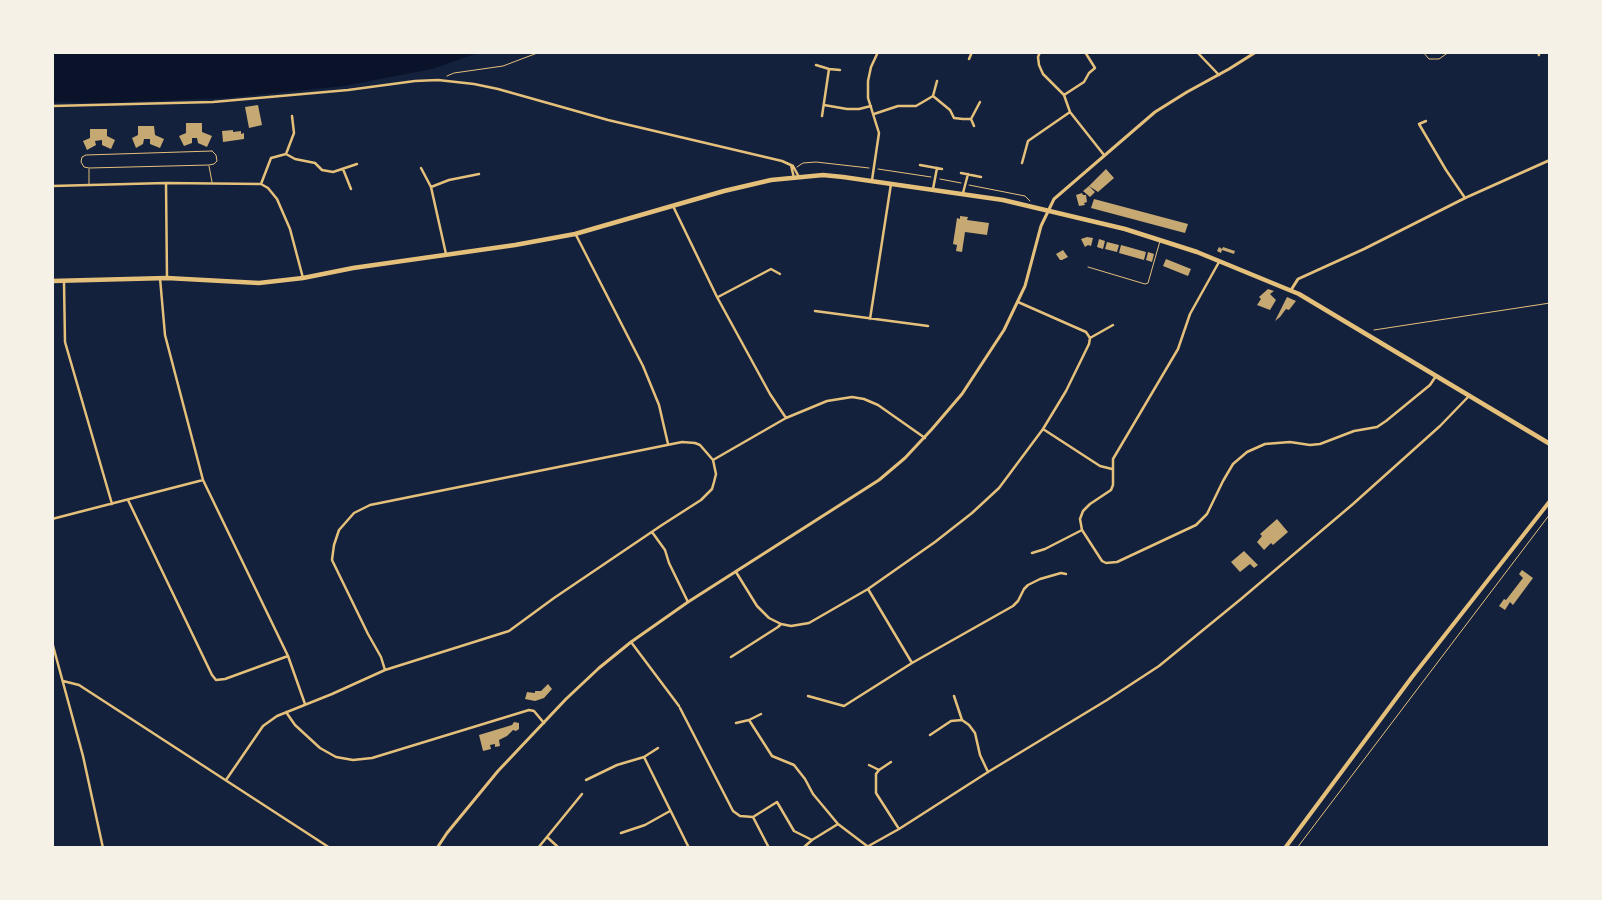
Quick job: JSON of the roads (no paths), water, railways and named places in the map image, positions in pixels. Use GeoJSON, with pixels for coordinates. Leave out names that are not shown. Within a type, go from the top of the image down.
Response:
{"type":"FeatureCollection","features":[{"type":"Feature","properties":{"kind":"main road"},"geometry":{"type":"LineString","coordinates":[[52,281],[167,278],[258,283],[303,278],[353,268],[515,245],[575,234],[724,191],[771,180],[823,176],[872,180],[963,193],[1030,206],[1118,228],[1160,240],[1291,290],[1550,444]]}},
{"type":"Feature","properties":{"kind":"main road"},"geometry":{"type":"LineString","coordinates":[[1285,848],[1424,662],[1550,501]]}},
{"type":"Feature","properties":{"kind":"street"},"geometry":{"type":"LineString","coordinates":[[872,180],[879,133],[868,98],[868,81],[871,67],[878,52]]}},
{"type":"Feature","properties":{"kind":"street"},"geometry":{"type":"LineString","coordinates":[[969,59],[972,52]]}},
{"type":"Feature","properties":{"kind":"street"},"geometry":{"type":"LineString","coordinates":[[1040,52],[1039,63],[1043,74],[1064,95],[1070,112],[1104,155]]}},
{"type":"Feature","properties":{"kind":"street"},"geometry":{"type":"LineString","coordinates":[[1064,95],[1084,82],[1088,73],[1095,68],[1084,52]]}},
{"type":"Feature","properties":{"kind":"street"},"geometry":{"type":"LineString","coordinates":[[1197,52],[1219,75]]}},
{"type":"Feature","properties":{"kind":"street"},"geometry":{"type":"LineString","coordinates":[[437,848],[498,770],[593,673],[631,642],[688,602],[879,480],[925,438],[979,370],[1004,330],[1025,286],[1047,210],[1058,194],[1155,112],[1256,52]]}},
{"type":"Feature","properties":{"kind":"street"},"geometry":{"type":"LineString","coordinates":[[816,65],[840,70]]}},
{"type":"Feature","properties":{"kind":"street"},"geometry":{"type":"LineString","coordinates":[[822,116],[829,69]]}},
{"type":"Feature","properties":{"kind":"street"},"geometry":{"type":"LineString","coordinates":[[52,106],[213,102],[343,91],[415,81],[438,80],[498,89],[608,120],[782,161],[795,169],[796,177]]}},
{"type":"Feature","properties":{"kind":"street"},"geometry":{"type":"LineString","coordinates":[[874,114],[898,106],[916,106],[933,96],[937,81]]}},
{"type":"Feature","properties":{"kind":"street"},"geometry":{"type":"LineString","coordinates":[[933,96],[950,110],[954,118],[962,120],[971,118],[980,102]]}},
{"type":"Feature","properties":{"kind":"street"},"geometry":{"type":"LineString","coordinates":[[824,105],[847,109],[871,106]]}},
{"type":"Feature","properties":{"kind":"street"},"geometry":{"type":"LineString","coordinates":[[1022,163],[1028,142],[1070,112]]}},
{"type":"Feature","properties":{"kind":"street"},"geometry":{"type":"LineString","coordinates":[[286,154],[294,133],[292,116]]}},
{"type":"Feature","properties":{"kind":"street"},"geometry":{"type":"LineString","coordinates":[[971,118],[974,126]]}},
{"type":"Feature","properties":{"kind":"street"},"geometry":{"type":"LineString","coordinates":[[1426,120],[1419,124],[1465,198]]}},
{"type":"Feature","properties":{"kind":"street"},"geometry":{"type":"LineString","coordinates":[[261,184],[270,158],[286,154],[295,159],[315,164],[322,170],[333,172],[357,164]]}},
{"type":"Feature","properties":{"kind":"street"},"geometry":{"type":"LineString","coordinates":[[1291,290],[1298,279],[1364,250],[1465,198],[1550,160]]}},
{"type":"Feature","properties":{"kind":"street"},"geometry":{"type":"LineString","coordinates":[[791,165],[796,177]]}},
{"type":"Feature","properties":{"kind":"street"},"geometry":{"type":"LineString","coordinates":[[920,165],[942,169]]}},
{"type":"Feature","properties":{"kind":"street"},"geometry":{"type":"LineString","coordinates":[[421,168],[430,187],[446,255]]}},
{"type":"Feature","properties":{"kind":"street"},"geometry":{"type":"LineString","coordinates":[[933,189],[937,168]]}},
{"type":"Feature","properties":{"kind":"street"},"geometry":{"type":"LineString","coordinates":[[343,169],[351,189]]}},
{"type":"Feature","properties":{"kind":"street"},"geometry":{"type":"LineString","coordinates":[[960,173],[981,177]]}},
{"type":"Feature","properties":{"kind":"street"},"geometry":{"type":"LineString","coordinates":[[430,187],[449,180],[479,174]]}},
{"type":"Feature","properties":{"kind":"street"},"geometry":{"type":"LineString","coordinates":[[963,193],[968,174]]}},
{"type":"Feature","properties":{"kind":"street"},"geometry":{"type":"LineString","coordinates":[[52,186],[166,183],[261,184],[268,188],[277,200],[290,229],[303,278]]}},
{"type":"Feature","properties":{"kind":"street"},"geometry":{"type":"LineString","coordinates":[[166,183],[167,278]]}},
{"type":"Feature","properties":{"kind":"street"},"geometry":{"type":"LineString","coordinates":[[870,319],[891,183]]}},
{"type":"Feature","properties":{"kind":"street"},"geometry":{"type":"LineString","coordinates":[[673,206],[717,297],[770,394],[786,418]]}},
{"type":"Feature","properties":{"kind":"street"},"geometry":{"type":"LineString","coordinates":[[575,234],[643,366],[659,405],[668,444]]}},
{"type":"Feature","properties":{"kind":"street"},"geometry":{"type":"LineString","coordinates":[[1219,262],[1190,314],[1178,349],[1113,459],[1113,485],[1111,490],[1083,511],[1080,519],[1082,530],[1102,561],[1109,563],[1117,562],[1196,525],[1207,514],[1233,464],[1247,452],[1264,444],[1290,442],[1310,445],[1320,444],[1354,431],[1377,427],[1430,385],[1436,376]]}},
{"type":"Feature","properties":{"kind":"street"},"geometry":{"type":"LineString","coordinates":[[717,297],[771,269],[780,274]]}},
{"type":"Feature","properties":{"kind":"street"},"geometry":{"type":"LineString","coordinates":[[160,278],[165,335],[203,480],[288,656],[305,704]]}},
{"type":"Feature","properties":{"kind":"street"},"geometry":{"type":"LineString","coordinates":[[64,282],[66,342],[112,504]]}},
{"type":"Feature","properties":{"kind":"street"},"geometry":{"type":"LineString","coordinates":[[736,572],[757,606],[769,618],[781,624],[791,626],[809,623],[868,589],[935,542],[972,513],[999,488],[1043,429],[1066,392],[1089,344],[1090,338],[1086,332],[1018,302]]}},
{"type":"Feature","properties":{"kind":"street"},"geometry":{"type":"LineString","coordinates":[[815,311],[928,326]]}},
{"type":"Feature","properties":{"kind":"street"},"geometry":{"type":"LineString","coordinates":[[1090,338],[1113,325]]}},
{"type":"Feature","properties":{"kind":"street"},"geometry":{"type":"LineString","coordinates":[[749,720],[761,742],[772,756],[794,765],[805,779],[813,794],[838,824],[866,847],[1107,700],[1159,666],[1242,599],[1353,504],[1440,426],[1470,396]]}},
{"type":"Feature","properties":{"kind":"street"},"geometry":{"type":"LineString","coordinates":[[713,460],[786,418],[827,401],[852,397],[864,399],[878,405],[925,438]]}},
{"type":"Feature","properties":{"kind":"street"},"geometry":{"type":"LineString","coordinates":[[1043,429],[1100,466],[1112,469]]}},
{"type":"Feature","properties":{"kind":"street"},"geometry":{"type":"LineString","coordinates":[[226,780],[269,720],[384,670],[509,631],[554,598],[707,496],[712,490],[716,474],[713,460],[705,449],[694,442],[668,444],[370,505],[354,512],[339,530],[332,560],[381,657],[384,670]]}},
{"type":"Feature","properties":{"kind":"street"},"geometry":{"type":"LineString","coordinates":[[52,519],[203,480]]}},
{"type":"Feature","properties":{"kind":"street"},"geometry":{"type":"LineString","coordinates":[[128,500],[216,680],[226,679],[288,656]]}},
{"type":"Feature","properties":{"kind":"street"},"geometry":{"type":"LineString","coordinates":[[1032,553],[1045,549],[1082,530]]}},
{"type":"Feature","properties":{"kind":"street"},"geometry":{"type":"LineString","coordinates":[[652,532],[664,550],[688,602]]}},
{"type":"Feature","properties":{"kind":"street"},"geometry":{"type":"LineString","coordinates":[[808,696],[844,706],[912,663],[1013,606],[1028,585],[1040,578],[1061,573],[1066,574]]}},
{"type":"Feature","properties":{"kind":"street"},"geometry":{"type":"LineString","coordinates":[[868,589],[912,663]]}},
{"type":"Feature","properties":{"kind":"street"},"geometry":{"type":"LineString","coordinates":[[730,657],[781,624]]}},
{"type":"Feature","properties":{"kind":"street"},"geometry":{"type":"LineString","coordinates":[[52,642],[83,756],[103,848]]}},
{"type":"Feature","properties":{"kind":"street"},"geometry":{"type":"LineString","coordinates":[[631,642],[679,707],[733,811],[740,816],[752,816],[777,802],[794,831],[812,840]]}},
{"type":"Feature","properties":{"kind":"street"},"geometry":{"type":"LineString","coordinates":[[63,681],[79,685],[330,848]]}},
{"type":"Feature","properties":{"kind":"street"},"geometry":{"type":"LineString","coordinates":[[954,696],[962,720],[975,733],[980,755],[988,772]]}},
{"type":"Feature","properties":{"kind":"street"},"geometry":{"type":"LineString","coordinates":[[286,712],[295,725],[320,748],[336,757],[353,760],[372,758],[529,710],[534,711],[544,723]]}},
{"type":"Feature","properties":{"kind":"street"},"geometry":{"type":"LineString","coordinates":[[736,723],[749,720],[761,714]]}},
{"type":"Feature","properties":{"kind":"street"},"geometry":{"type":"LineString","coordinates":[[930,735],[952,721],[962,720]]}},
{"type":"Feature","properties":{"kind":"street"},"geometry":{"type":"LineString","coordinates":[[586,780],[617,765],[644,757],[658,748]]}},
{"type":"Feature","properties":{"kind":"street"},"geometry":{"type":"LineString","coordinates":[[644,757],[689,848]]}},
{"type":"Feature","properties":{"kind":"street"},"geometry":{"type":"LineString","coordinates":[[891,762],[876,774],[876,793],[899,828]]}},
{"type":"Feature","properties":{"kind":"street"},"geometry":{"type":"LineString","coordinates":[[869,765],[879,770]]}},
{"type":"Feature","properties":{"kind":"street"},"geometry":{"type":"LineString","coordinates":[[538,848],[582,794]]}},
{"type":"Feature","properties":{"kind":"street"},"geometry":{"type":"LineString","coordinates":[[621,833],[645,825],[670,811]]}},
{"type":"Feature","properties":{"kind":"street"},"geometry":{"type":"LineString","coordinates":[[752,816],[770,848]]}},
{"type":"Feature","properties":{"kind":"street"},"geometry":{"type":"LineString","coordinates":[[803,848],[812,840],[838,824]]}},
{"type":"Feature","properties":{"kind":"street"},"geometry":{"type":"LineString","coordinates":[[546,837],[559,848]]}},
{"type":"Feature","properties":{"kind":"lane"},"geometry":{"type":"LineString","coordinates":[[1423,52],[1429,59],[1439,59],[1449,52]]}},
{"type":"Feature","properties":{"kind":"lane"},"geometry":{"type":"LineString","coordinates":[[212,151],[216,155],[217,161],[209,165],[89,168],[84,167],[81,162],[82,157],[86,155],[212,151]]}},
{"type":"Feature","properties":{"kind":"lane"},"geometry":{"type":"LineString","coordinates":[[209,165],[212,183]]}},
{"type":"Feature","properties":{"kind":"lane"},"geometry":{"type":"LineString","coordinates":[[89,168],[89,185]]}},
{"type":"Feature","properties":{"kind":"lane"},"geometry":{"type":"LineString","coordinates":[[1088,267],[1145,284],[1148,283],[1160,240]]}},
{"type":"Feature","properties":{"kind":"water"},"geometry":{"type":"Polygon","coordinates":[[[53,53],[478,53],[432,69],[344,86],[226,98],[99,103],[53,102],[53,53]]]}}]}
